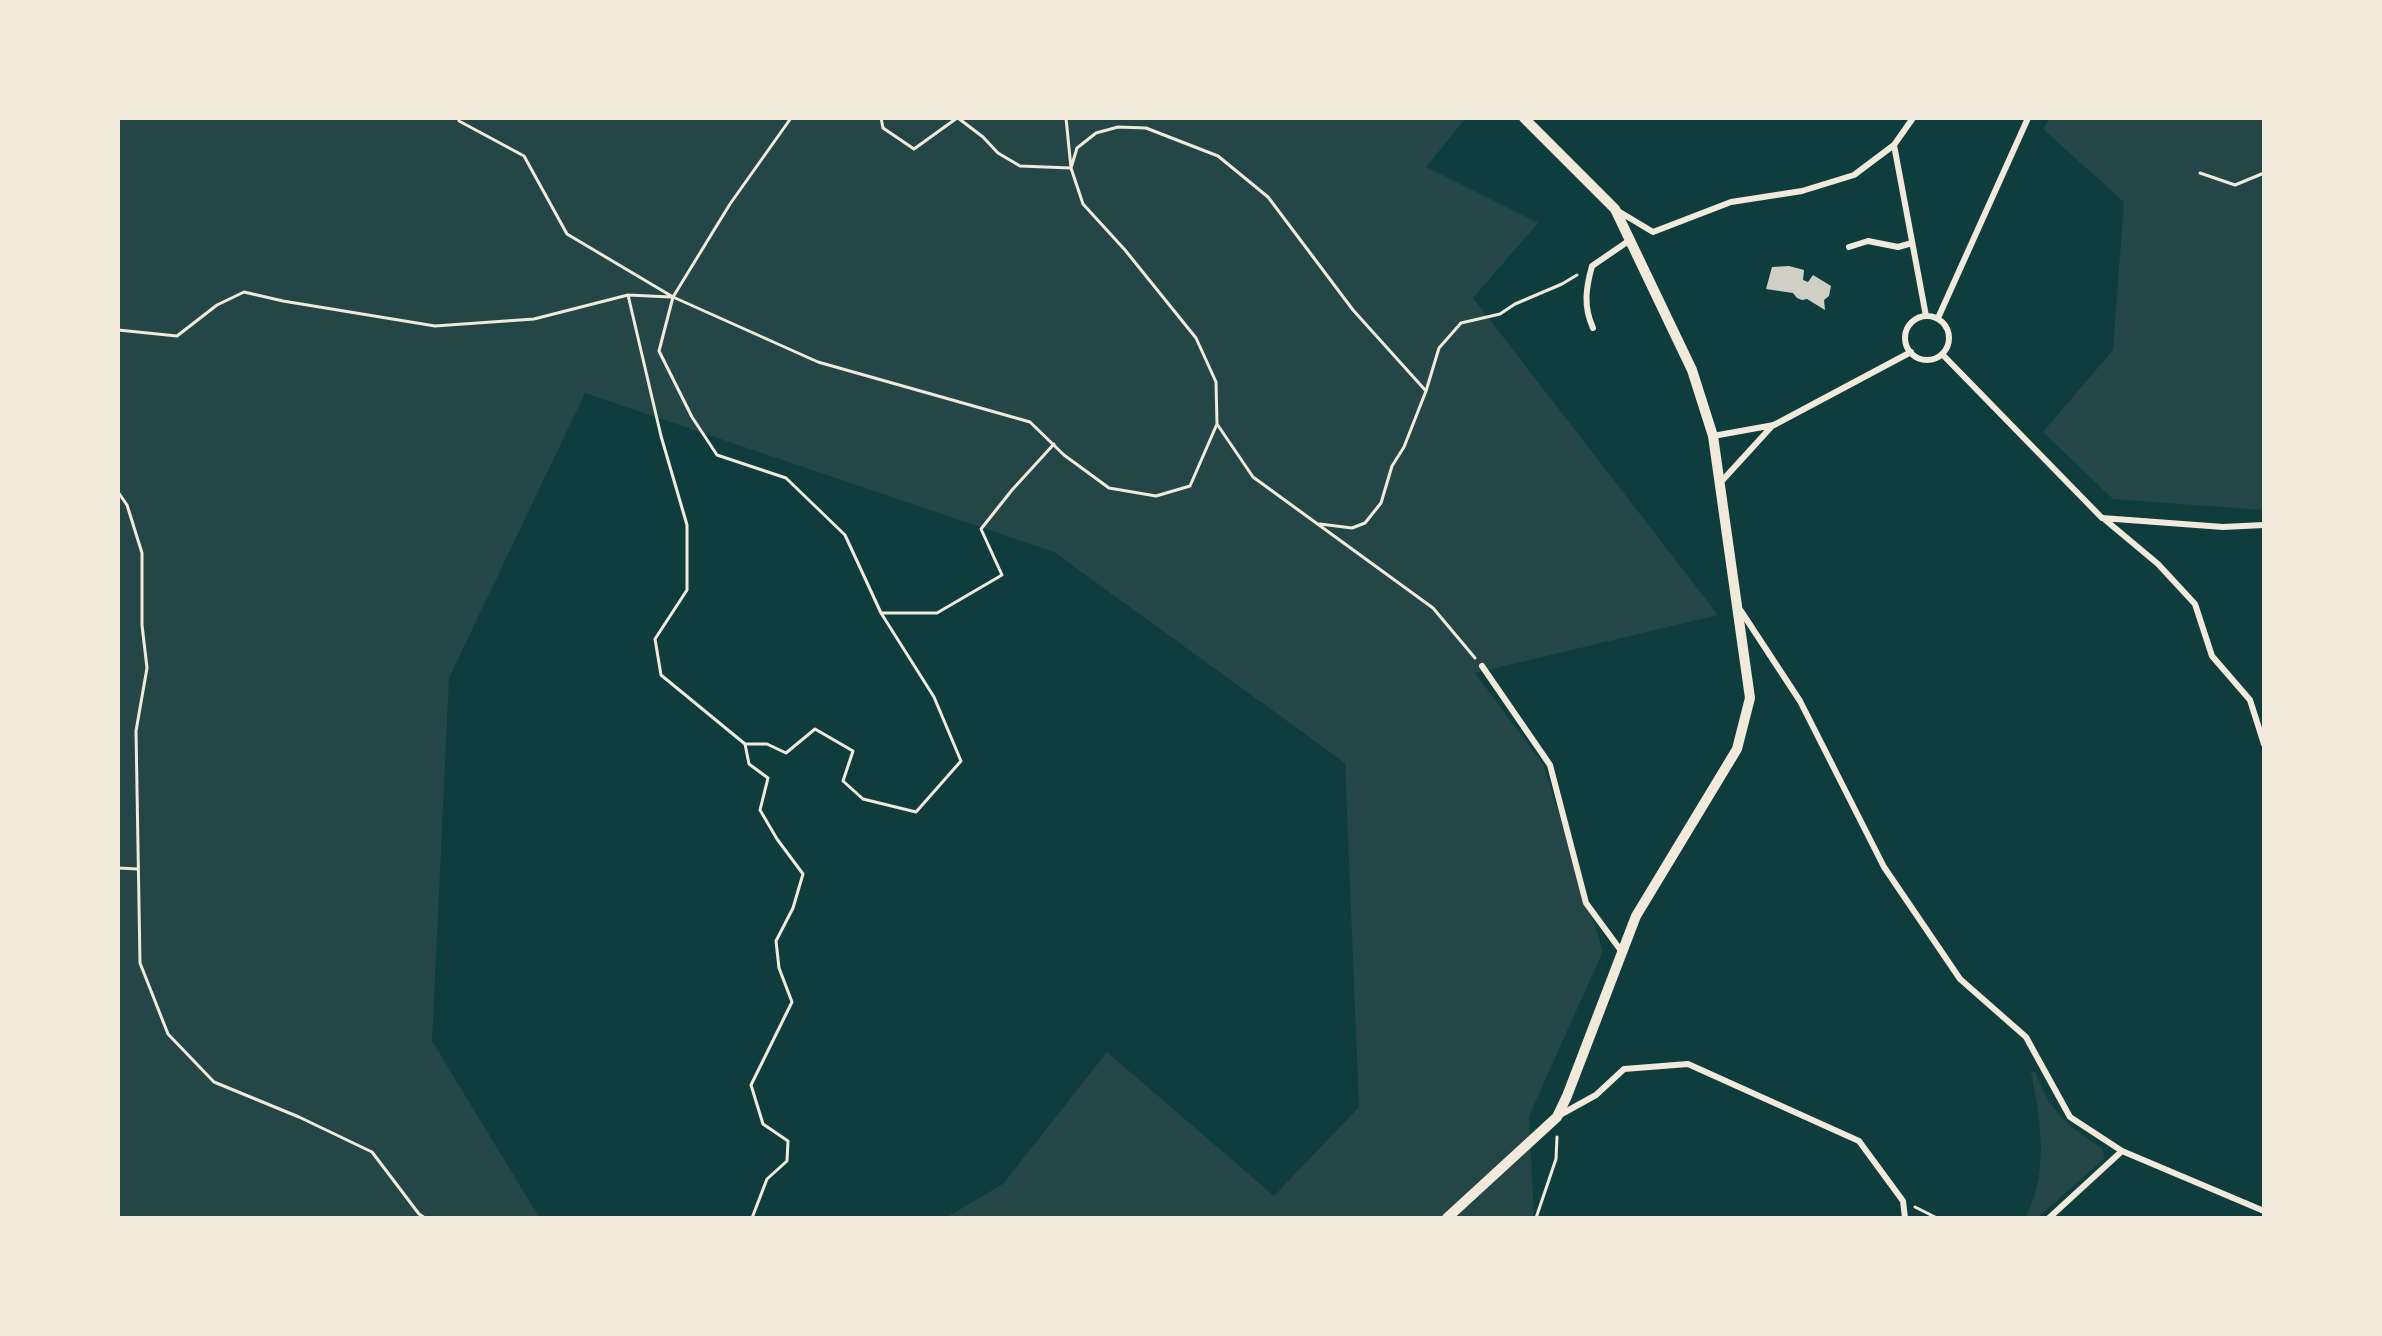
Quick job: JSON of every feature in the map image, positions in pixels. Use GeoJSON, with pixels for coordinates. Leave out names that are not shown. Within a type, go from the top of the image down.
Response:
{"type":"FeatureCollection","features":[{"type":"Feature","properties":{"kind":"street"},"geometry":{"type":"LineString","coordinates":[[1524,118],[1615,209],[1653,232],[1731,202],[1802,190],[1854,175],[1894,146],[1913,118]]}},
{"type":"Feature","properties":{"kind":"street"},"geometry":{"type":"LineString","coordinates":[[1938,318],[2028,118]]}},
{"type":"Feature","properties":{"kind":"street"},"geometry":{"type":"LineString","coordinates":[[1894,146],[1926,316]]}},
{"type":"Feature","properties":{"kind":"street"},"geometry":{"type":"LineString","coordinates":[[1557,1117],[1636,916],[1737,749],[1750,698],[1713,435],[1692,370],[1615,209]]}},
{"type":"Feature","properties":{"kind":"street"},"geometry":{"type":"LineString","coordinates":[[1593,328],[1588,316],[1585,292],[1592,266],[1630,240]]}},
{"type":"Feature","properties":{"kind":"street"},"geometry":{"type":"LineString","coordinates":[[1849,247],[1868,241],[1898,247],[1912,243]]}},
{"type":"Feature","properties":{"kind":"street"},"geometry":{"type":"LineString","coordinates":[[1919,317],[1938,318],[1947,328],[1949,335],[1947,348],[1942,354],[1923,359],[1911,352],[1906,340],[1909,326],[1919,317]]}},
{"type":"Feature","properties":{"kind":"street"},"geometry":{"type":"LineString","coordinates":[[1713,435],[1774,425],[1911,352]]}},
{"type":"Feature","properties":{"kind":"street"},"geometry":{"type":"LineString","coordinates":[[1942,354],[2102,518],[2158,564],[2195,604],[2212,656],[2250,700],[2264,744]]}},
{"type":"Feature","properties":{"kind":"street"},"geometry":{"type":"LineString","coordinates":[[1720,483],[1774,425]]}},
{"type":"Feature","properties":{"kind":"street"},"geometry":{"type":"LineString","coordinates":[[2102,518],[2223,528],[2264,525]]}},
{"type":"Feature","properties":{"kind":"street"},"geometry":{"type":"LineString","coordinates":[[1738,607],[1800,701],[1884,867],[1960,979],[2026,1037],[2070,1117],[2121,1151],[2264,1211]]}},
{"type":"Feature","properties":{"kind":"street"},"geometry":{"type":"LineString","coordinates":[[1482,666],[1550,765],[1586,903],[1623,952]]}},
{"type":"Feature","properties":{"kind":"street"},"geometry":{"type":"LineString","coordinates":[[1447,1218],[1557,1117],[1596,1095],[1624,1069],[1688,1064],[1859,1141],[1903,1201],[1905,1218]]}},
{"type":"Feature","properties":{"kind":"street"},"geometry":{"type":"LineString","coordinates":[[2049,1218],[2121,1151]]}},
{"type":"Feature","properties":{"kind":"path"},"geometry":{"type":"LineString","coordinates":[[459,118],[459,121],[477,132],[524,156],[567,234],[673,297],[818,362],[1030,422],[1109,488],[1156,496],[1190,486],[1216,424],[1216,382],[1196,338],[1125,250],[1083,204],[1071,168],[1066,118]]}},
{"type":"Feature","properties":{"kind":"path"},"geometry":{"type":"LineString","coordinates":[[745,744],[767,744],[786,753],[815,729],[852,751],[843,781],[863,799],[916,812],[961,761],[934,697],[881,613],[845,535],[786,478],[717,455],[692,417],[659,351],[673,297],[730,204],[791,118]]}},
{"type":"Feature","properties":{"kind":"path"},"geometry":{"type":"LineString","coordinates":[[881,118],[883,128],[914,149],[957,118],[983,137],[998,153],[1020,166],[1071,168]]}},
{"type":"Feature","properties":{"kind":"path"},"geometry":{"type":"LineString","coordinates":[[1071,168],[1077,148],[1096,133],[1118,127],[1146,128],[1218,156],[1268,197],[1353,310],[1426,391]]}},
{"type":"Feature","properties":{"kind":"path"},"geometry":{"type":"LineString","coordinates":[[2200,173],[2235,185],[2264,173]]}},
{"type":"Feature","properties":{"kind":"path"},"geometry":{"type":"LineString","coordinates":[[1319,524],[1352,528],[1365,524],[1381,503],[1392,466],[1404,447],[1426,391],[1439,348],[1461,323],[1500,314],[1515,304],[1562,284],[1592,266]]}},
{"type":"Feature","properties":{"kind":"path"},"geometry":{"type":"LineString","coordinates":[[118,330],[177,336],[217,305],[244,292],[283,301],[435,326],[534,319],[628,295],[673,297]]}},
{"type":"Feature","properties":{"kind":"path"},"geometry":{"type":"LineString","coordinates":[[628,295],[661,436],[687,525],[687,590],[655,639],[661,675],[745,744],[749,764],[768,778],[760,810],[777,839],[803,874],[794,908],[776,941],[779,968],[792,1002],[751,1085],[763,1124],[788,1141],[787,1161],[767,1179],[752,1218]]}},
{"type":"Feature","properties":{"kind":"path"},"geometry":{"type":"LineString","coordinates":[[1216,424],[1253,477],[1433,608],[1482,666]]}},
{"type":"Feature","properties":{"kind":"path"},"geometry":{"type":"LineString","coordinates":[[881,613],[937,614],[1002,575],[981,529],[1012,490],[1054,444]]}},
{"type":"Feature","properties":{"kind":"path"},"geometry":{"type":"LineString","coordinates":[[118,492],[127,505],[142,553],[142,625],[147,668],[135,731],[140,963],[168,1034],[214,1082],[299,1117],[372,1152],[419,1214],[425,1218]]}},
{"type":"Feature","properties":{"kind":"path"},"geometry":{"type":"LineString","coordinates":[[118,868],[138,869]]}},
{"type":"Feature","properties":{"kind":"path"},"geometry":{"type":"LineString","coordinates":[[1536,1218],[1556,1159],[1557,1117]]}},
{"type":"Feature","properties":{"kind":"path"},"geometry":{"type":"LineString","coordinates":[[1903,1201],[1937,1218]]}},
{"type":"Feature","properties":{"kind":"shaded area"},"geometry":{"type":"Polygon","coordinates":[[[119,119],[1465,119],[1426,167],[1538,223],[1473,298],[1718,615],[1475,673],[1543,764],[1603,951],[1529,1116],[1534,1217],[947,1217],[1003,1184],[1107,1052],[1274,1196],[1359,1107],[1345,763],[1054,552],[585,393],[449,678],[432,1041],[539,1217],[119,1218],[119,119]]]}},
{"type":"Feature","properties":{"kind":"shaded area"},"geometry":{"type":"Polygon","coordinates":[[[2049,119],[2263,119],[2263,510],[2113,499],[2043,432],[2113,350],[2124,202],[2043,129],[2049,119]]]}},
{"type":"Feature","properties":{"kind":"shaded area"},"geometry":{"type":"Polygon","coordinates":[[[2035,1071],[2053,1107],[2069,1125],[2102,1148],[2105,1158],[2038,1217],[2026,1217],[2038,1182],[2040,1164],[2040,1127],[2031,1072],[2035,1071]]]}},
{"type":"Feature","properties":{"kind":"building"},"geometry":{"type":"Polygon","coordinates":[[[1789,266],[1804,270],[1803,280],[1808,282],[1813,275],[1831,286],[1829,296],[1824,300],[1825,310],[1807,299],[1797,298],[1793,293],[1766,289],[1772,267],[1789,266]]]}}]}
